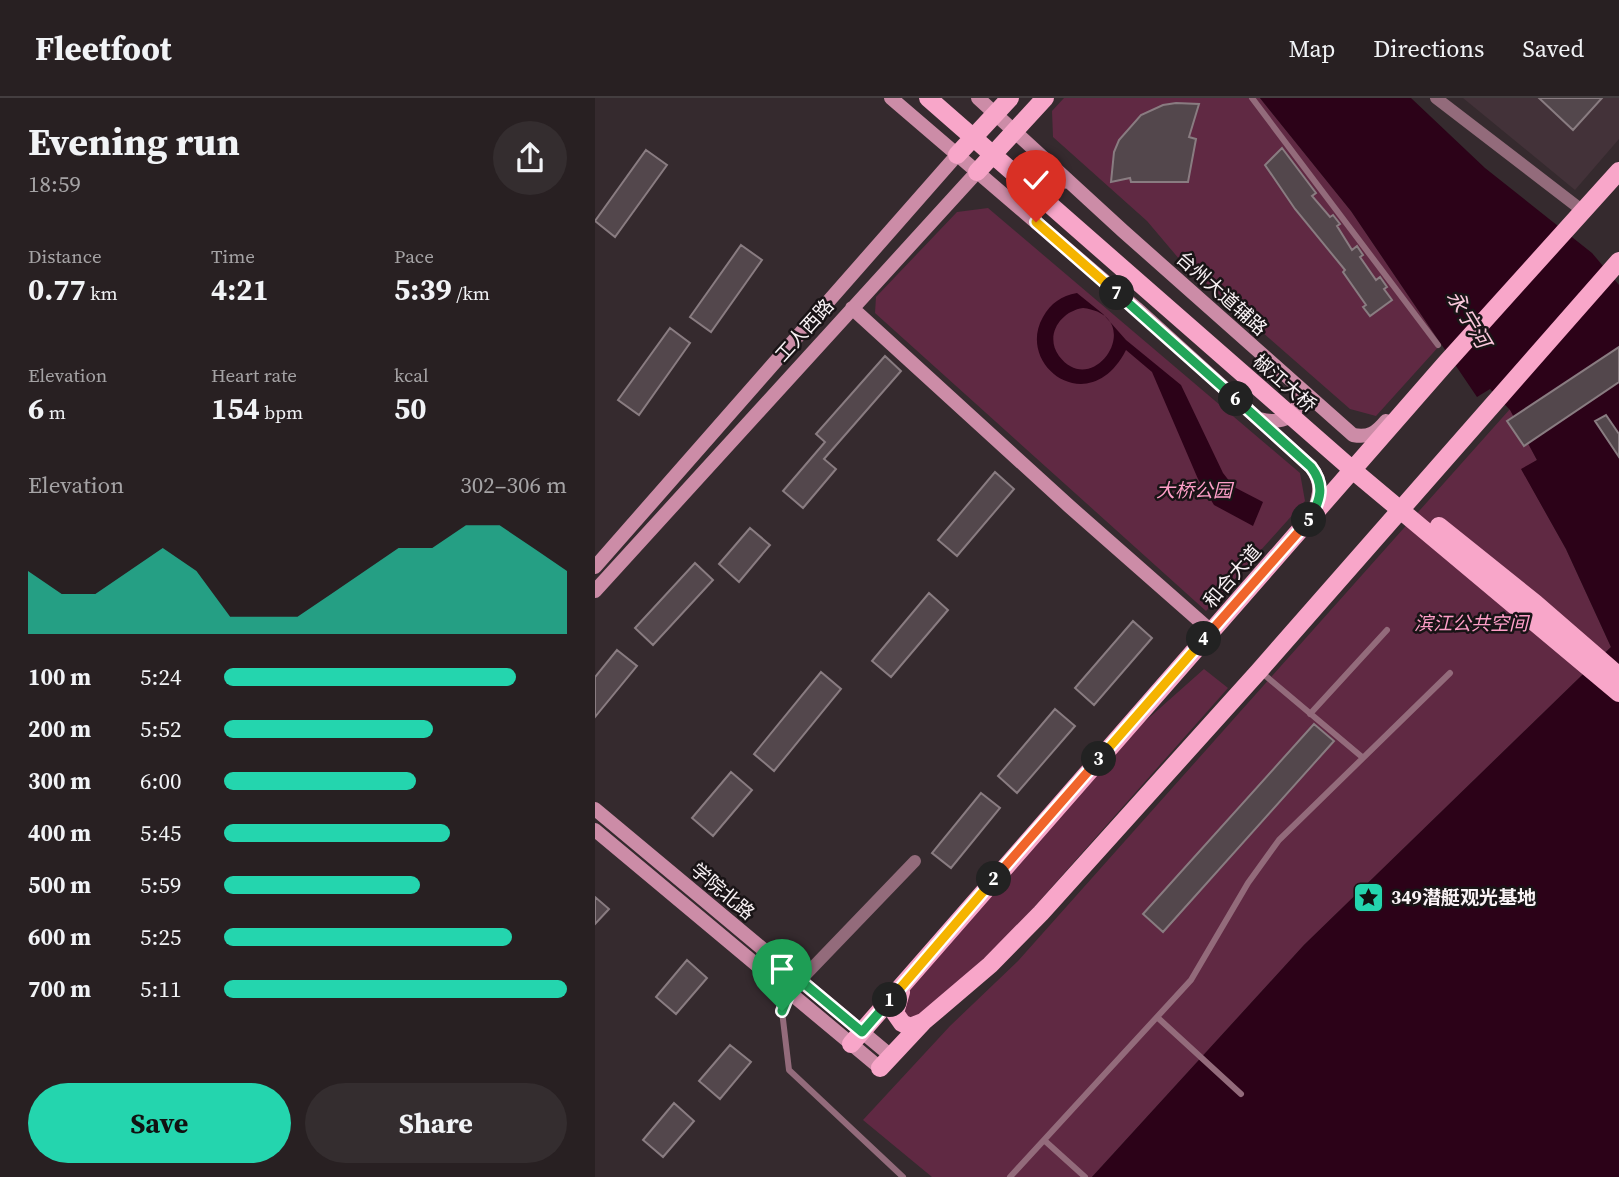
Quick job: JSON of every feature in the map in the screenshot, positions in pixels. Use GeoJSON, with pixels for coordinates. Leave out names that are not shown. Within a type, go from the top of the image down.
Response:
{"type":"FeatureCollection","features":[{"type":"Feature","properties":{"kind":"main road"},"geometry":{"type":"LineString","coordinates":[[893,98],[907,102],[915,98]]}},
{"type":"Feature","properties":{"kind":"main road"},"geometry":{"type":"LineString","coordinates":[[893,98],[1173,341],[1311,467],[1320,478],[1321,493],[1311,517]]}},
{"type":"Feature","properties":{"kind":"main road","name":"椒江大桥"},"geometry":{"type":"LineString","coordinates":[[928,98],[1355,472],[1619,693]]}},
{"type":"Feature","properties":{"kind":"main road","name":"椒江大桥"},"geometry":{"type":"LineString","coordinates":[[945,98],[1363,464],[1535,603],[1619,676]]}},
{"type":"Feature","properties":{"kind":"main road","name":"台州大道辅路"},"geometry":{"type":"LineString","coordinates":[[978,98],[1353,435],[1365,437],[1374,433],[1409,395],[1440,370]]}},
{"type":"Feature","properties":{"kind":"main road","name":"工人西路"},"geometry":{"type":"LineString","coordinates":[[595,566],[1010,98]]}},
{"type":"Feature","properties":{"kind":"main road","name":"工人西路"},"geometry":{"type":"LineString","coordinates":[[595,591],[1045,98]]}},
{"type":"Feature","properties":{"kind":"main road","name":"和合大道"},"geometry":{"type":"LineString","coordinates":[[857,1038],[1440,370],[1619,171]]}},
{"type":"Feature","properties":{"kind":"main road"},"geometry":{"type":"LineString","coordinates":[[1036,222],[1030,209],[1037,187],[1047,178],[1071,183]]}},
{"type":"Feature","properties":{"kind":"main road"},"geometry":{"type":"LineString","coordinates":[[906,214],[924,212],[926,219],[923,231]]}},
{"type":"Feature","properties":{"kind":"main road"},"geometry":{"type":"LineString","coordinates":[[885,1062],[923,1022],[990,965],[1041,913],[1259,671],[1619,261]]}},
{"type":"Feature","properties":{"kind":"main road"},"geometry":{"type":"LineString","coordinates":[[852,308],[1211,631]]}},
{"type":"Feature","properties":{"kind":"main road"},"geometry":{"type":"LineString","coordinates":[[1258,419],[1272,423],[1294,413],[1300,403],[1300,395],[1294,382]]}},
{"type":"Feature","properties":{"kind":"main road","name":"学院北路"},"geometry":{"type":"LineString","coordinates":[[595,809],[885,1062]]}},
{"type":"Feature","properties":{"kind":"main road","name":"学院北路"},"geometry":{"type":"LineString","coordinates":[[595,830],[795,986]]}},
{"type":"Feature","properties":{"kind":"main road"},"geometry":{"type":"LineString","coordinates":[[905,983],[895,1005],[895,1013],[902,1023],[911,1027],[923,1022]]}},
{"type":"Feature","properties":{"kind":"street"},"geometry":{"type":"LineString","coordinates":[[1436,98],[1583,211]]}},
{"type":"Feature","properties":{"kind":"street"},"geometry":{"type":"LineString","coordinates":[[795,986],[915,861]]}},
{"type":"Feature","properties":{"kind":"lane"},"geometry":{"type":"LineString","coordinates":[[1252,98],[1438,345]]}},
{"type":"Feature","properties":{"kind":"lane"},"geometry":{"type":"LineString","coordinates":[[1310,714],[1387,630]]}},
{"type":"Feature","properties":{"kind":"lane"},"geometry":{"type":"LineString","coordinates":[[1259,671],[1362,758]]}},
{"type":"Feature","properties":{"kind":"lane"},"geometry":{"type":"LineString","coordinates":[[1010,1177],[1191,980],[1248,883],[1279,840],[1450,673]]}},
{"type":"Feature","properties":{"kind":"lane"},"geometry":{"type":"LineString","coordinates":[[795,986],[782,1011],[789,1070],[903,1177]]}},
{"type":"Feature","properties":{"kind":"lane"},"geometry":{"type":"LineString","coordinates":[[1157,1017],[1241,1094]]}},
{"type":"Feature","properties":{"kind":"lane"},"geometry":{"type":"LineString","coordinates":[[1044,1140],[1085,1177]]}},
{"type":"Feature","properties":{"kind":"shaded area"},"geometry":{"type":"Polygon","coordinates":[[[1463,98],[1619,98],[1619,139],[1575,190],[1463,98]]]}},
{"type":"Feature","properties":{"kind":"green space"},"geometry":{"type":"Polygon","coordinates":[[[1064,98],[1260,98],[1351,211],[1441,344],[1376,416],[1350,409],[1180,260],[1147,221],[1053,137],[1052,111],[1064,98]]]}},
{"type":"Feature","properties":{"kind":"green space","name":"大桥公园"},"geometry":{"type":"Polygon","coordinates":[[[988,208],[1300,473],[1305,501],[1206,611],[875,313],[876,297],[957,212],[988,208]]]}},
{"type":"Feature","properties":{"kind":"green space","name":"滨江公共空间"},"geometry":{"type":"Polygon","coordinates":[[[1510,409],[1537,460],[1522,470],[1566,549],[1611,647],[1304,945],[1092,1177],[932,1177],[863,1120],[950,1026],[1018,961],[1510,409]]]}},
{"type":"Feature","properties":{"kind":"green space"},"geometry":{"type":"Polygon","coordinates":[[[1204,669],[1228,688],[1004,941],[917,1018],[905,1017],[900,1000],[1133,732],[1204,669]]]}},
{"type":"Feature","properties":{"kind":"water","name":"永宁河"},"geometry":{"type":"Polygon","coordinates":[[[1260,98],[1411,98],[1485,168],[1592,253],[1619,285],[1619,1177],[1092,1177],[1304,945],[1611,647],[1566,549],[1521,469],[1537,460],[1510,410],[1490,389],[1477,397],[1351,211],[1260,98]]]}},
{"type":"Feature","properties":{"kind":"water"},"geometry":{"type":"Polygon","coordinates":[[[1077,293],[1103,314],[1126,340],[1181,385],[1223,473],[1234,487],[1263,502],[1253,526],[1214,505],[1198,479],[1152,372],[1126,350],[1111,371],[1094,382],[1077,384],[1061,379],[1047,368],[1039,353],[1037,335],[1049,308],[1077,293]],[[1083,308],[1068,314],[1057,325],[1053,340],[1055,348],[1059,356],[1073,367],[1087,369],[1099,363],[1109,352],[1114,339],[1112,325],[1102,314],[1083,308]]]}},
{"type":"Feature","properties":{"kind":"building"},"geometry":{"type":"Polygon","coordinates":[[[1539,98],[1602,98],[1573,130],[1539,98]]]}},
{"type":"Feature","properties":{"kind":"building"},"geometry":{"type":"Polygon","coordinates":[[[1199,104],[1189,137],[1196,139],[1188,182],[1131,182],[1130,178],[1111,182],[1114,152],[1119,140],[1141,115],[1163,105],[1199,104]]]}},
{"type":"Feature","properties":{"kind":"building"},"geometry":{"type":"Polygon","coordinates":[[[1282,148],[1316,193],[1312,196],[1330,217],[1333,215],[1340,224],[1337,226],[1352,250],[1357,246],[1363,255],[1360,257],[1376,280],[1380,277],[1387,287],[1384,289],[1392,300],[1370,316],[1363,307],[1366,305],[1343,272],[1345,270],[1295,209],[1265,165],[1282,148]]]}},
{"type":"Feature","properties":{"kind":"building"},"geometry":{"type":"Polygon","coordinates":[[[646,150],[667,165],[615,237],[595,221],[646,150]]]}},
{"type":"Feature","properties":{"kind":"building"},"geometry":{"type":"Polygon","coordinates":[[[741,245],[762,260],[711,332],[690,317],[741,245]]]}},
{"type":"Feature","properties":{"kind":"building"},"geometry":{"type":"Polygon","coordinates":[[[670,328],[690,343],[639,415],[618,400],[670,328]]]}},
{"type":"Feature","properties":{"kind":"building"},"geometry":{"type":"Polygon","coordinates":[[[1619,347],[1619,382],[1524,446],[1507,421],[1619,347]]]}},
{"type":"Feature","properties":{"kind":"building"},"geometry":{"type":"Polygon","coordinates":[[[885,356],[901,371],[824,459],[836,469],[803,508],[783,491],[825,442],[816,434],[885,356]]]}},
{"type":"Feature","properties":{"kind":"building"},"geometry":{"type":"Polygon","coordinates":[[[1606,415],[1619,434],[1619,457],[1595,421],[1606,415]]]}},
{"type":"Feature","properties":{"kind":"building"},"geometry":{"type":"Polygon","coordinates":[[[995,472],[1014,489],[957,556],[938,540],[995,472]]]}},
{"type":"Feature","properties":{"kind":"building"},"geometry":{"type":"Polygon","coordinates":[[[750,528],[770,545],[739,582],[719,564],[750,528]]]}},
{"type":"Feature","properties":{"kind":"building"},"geometry":{"type":"Polygon","coordinates":[[[695,563],[713,580],[653,645],[635,628],[695,563]]]}},
{"type":"Feature","properties":{"kind":"building"},"geometry":{"type":"Polygon","coordinates":[[[929,593],[948,610],[891,677],[872,661],[929,593]]]}},
{"type":"Feature","properties":{"kind":"building"},"geometry":{"type":"Polygon","coordinates":[[[1133,621],[1152,638],[1094,705],[1075,688],[1133,621]]]}},
{"type":"Feature","properties":{"kind":"building"},"geometry":{"type":"Polygon","coordinates":[[[617,650],[637,666],[595,717],[595,677],[617,650]]]}},
{"type":"Feature","properties":{"kind":"building"},"geometry":{"type":"Polygon","coordinates":[[[821,672],[841,689],[774,771],[754,754],[821,672]]]}},
{"type":"Feature","properties":{"kind":"building"},"geometry":{"type":"Polygon","coordinates":[[[1055,709],[1075,726],[1017,793],[998,776],[1055,709]]]}},
{"type":"Feature","properties":{"kind":"building"},"geometry":{"type":"Polygon","coordinates":[[[1314,724],[1334,741],[1163,932],[1143,914],[1314,724]]]}},
{"type":"Feature","properties":{"kind":"building"},"geometry":{"type":"Polygon","coordinates":[[[731,772],[752,790],[713,836],[692,818],[731,772]]]}},
{"type":"Feature","properties":{"kind":"building"},"geometry":{"type":"Polygon","coordinates":[[[981,793],[1000,808],[951,868],[932,853],[981,793]]]}},
{"type":"Feature","properties":{"kind":"building"},"geometry":{"type":"Polygon","coordinates":[[[595,897],[609,909],[595,924],[595,897]]]}},
{"type":"Feature","properties":{"kind":"building"},"geometry":{"type":"Polygon","coordinates":[[[687,960],[707,978],[676,1014],[656,997],[687,960]]]}},
{"type":"Feature","properties":{"kind":"building"},"geometry":{"type":"Polygon","coordinates":[[[730,1045],[751,1062],[720,1099],[699,1081],[730,1045]]]}},
{"type":"Feature","properties":{"kind":"building"},"geometry":{"type":"Polygon","coordinates":[[[674,1103],[694,1121],[663,1157],[643,1140],[674,1103]]]}},
{"type":"Feature","properties":{"kind":"place","name":"349潜艇观光基地"},"geometry":{"type":"Point","coordinates":[1368,897]}},
{"type":"Feature","properties":{"kind":"route"},"geometry":{"type":"LineString","coordinates":[[782,1011],[790,991],[800,980],[862,1032],[1311,517],[1321,493],[1320,478],[1311,467],[1173,341],[1036,222]]}}]}
